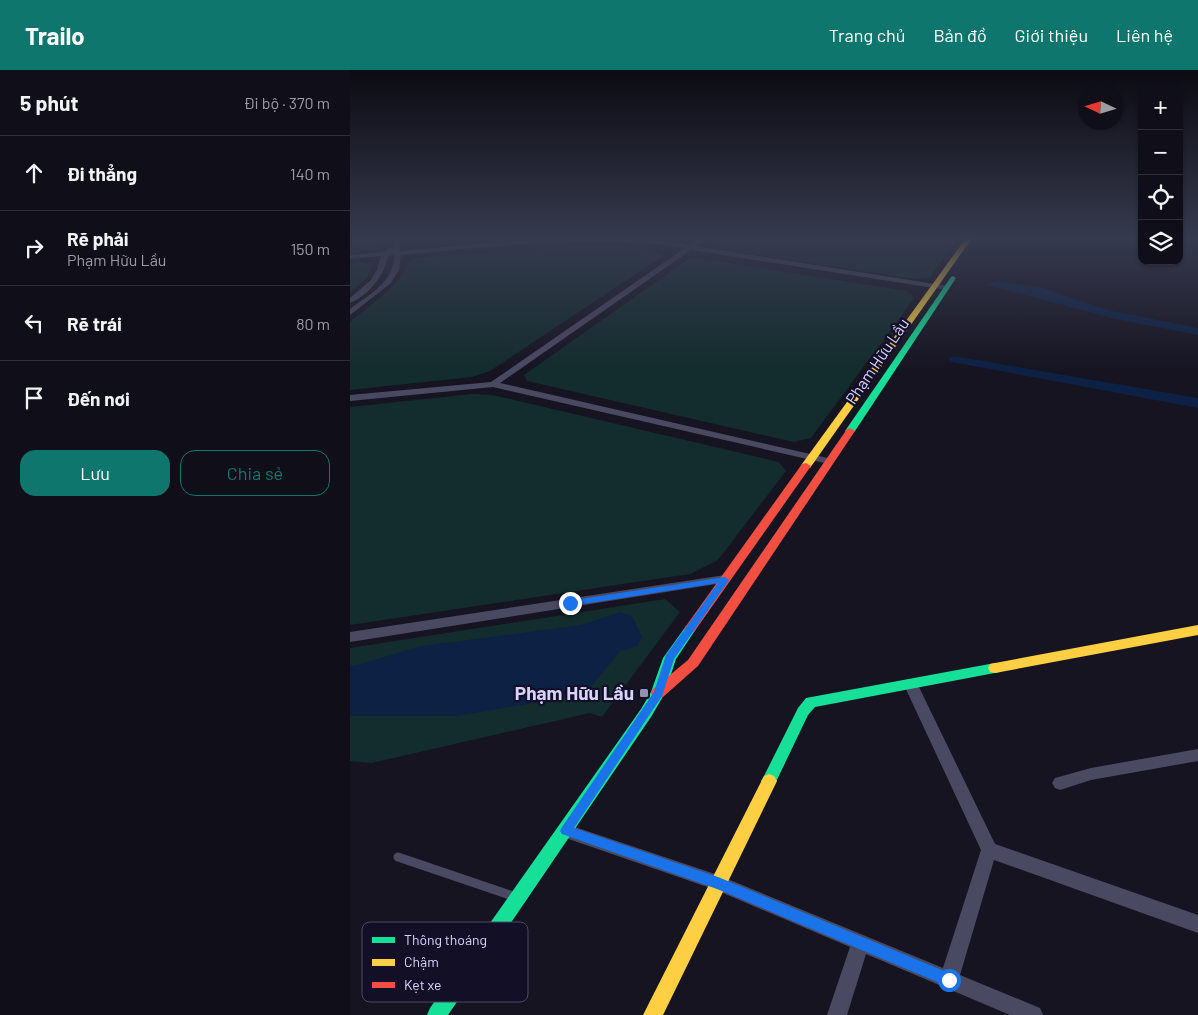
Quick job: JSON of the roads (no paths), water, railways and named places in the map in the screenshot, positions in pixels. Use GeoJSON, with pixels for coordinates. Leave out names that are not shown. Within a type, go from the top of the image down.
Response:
{"type":"FeatureCollection","features":[{"type":"Feature","properties":{"kind":"main road","name":"Phạm Hữu Lầu"},"geometry":{"type":"LineString","coordinates":[[658,693],[693,663],[829,461],[943,282]]}},
{"type":"Feature","properties":{"kind":"main road","name":"Phạm Hữu Lầu"},"geometry":{"type":"LineString","coordinates":[[502,922],[566,831],[658,693],[670,658],[812,457],[945,282]]}},
{"type":"Feature","properties":{"kind":"main road"},"geometry":{"type":"LineString","coordinates":[[653,1015],[803,712],[810,702],[911,685],[1198,630]]}},
{"type":"Feature","properties":{"kind":"main road","name":"Phạm Hữu Lầu"},"geometry":{"type":"LineString","coordinates":[[437,1015],[446,1002]]}},
{"type":"Feature","properties":{"kind":"street"},"geometry":{"type":"LineString","coordinates":[[350,301],[372,282]]}},
{"type":"Feature","properties":{"kind":"street"},"geometry":{"type":"LineString","coordinates":[[350,313],[386,282]]}},
{"type":"Feature","properties":{"kind":"street"},"geometry":{"type":"LineString","coordinates":[[493,384],[641,282]]}},
{"type":"Feature","properties":{"kind":"street"},"geometry":{"type":"LineString","coordinates":[[894,282],[939,289]]}},
{"type":"Feature","properties":{"kind":"street"},"geometry":{"type":"LineString","coordinates":[[350,398],[493,384],[829,461]]}},
{"type":"Feature","properties":{"kind":"street"},"geometry":{"type":"LineString","coordinates":[[350,637],[725,580]]}},
{"type":"Feature","properties":{"kind":"street"},"geometry":{"type":"LineString","coordinates":[[911,685],[989,850],[949,980]]}},
{"type":"Feature","properties":{"kind":"street"},"geometry":{"type":"LineString","coordinates":[[1060,783],[1091,774],[1197,759]]}},
{"type":"Feature","properties":{"kind":"street"},"geometry":{"type":"LineString","coordinates":[[566,831],[718,883],[1027,1014]]}},
{"type":"Feature","properties":{"kind":"street"},"geometry":{"type":"LineString","coordinates":[[989,850],[1198,924]]}},
{"type":"Feature","properties":{"kind":"street"},"geometry":{"type":"LineString","coordinates":[[837,1015],[861,943]]}},
{"type":"Feature","properties":{"kind":"lane"},"geometry":{"type":"LineString","coordinates":[[398,857],[519,898]]}},
{"type":"Feature","properties":{"kind":"water"},"geometry":{"type":"Polygon","coordinates":[[[994,282],[1004,282],[1043,288],[1108,310],[1198,328],[1198,335],[1116,319],[987,285],[994,282]]]}},
{"type":"Feature","properties":{"kind":"water"},"geometry":{"type":"Polygon","coordinates":[[[959,357],[1198,398],[1198,408],[952,362],[948,358],[959,357]]]}},
{"type":"Feature","properties":{"kind":"water"},"geometry":{"type":"Polygon","coordinates":[[[620,612],[632,616],[642,637],[637,646],[620,651],[590,688],[558,699],[457,716],[350,716],[350,665],[357,665],[422,646],[581,625],[620,612]]]}},
{"type":"Feature","properties":{"kind":"place","name":"Phạm Hữu Lầu"},"geometry":{"type":"Point","coordinates":[644,693]}}]}
